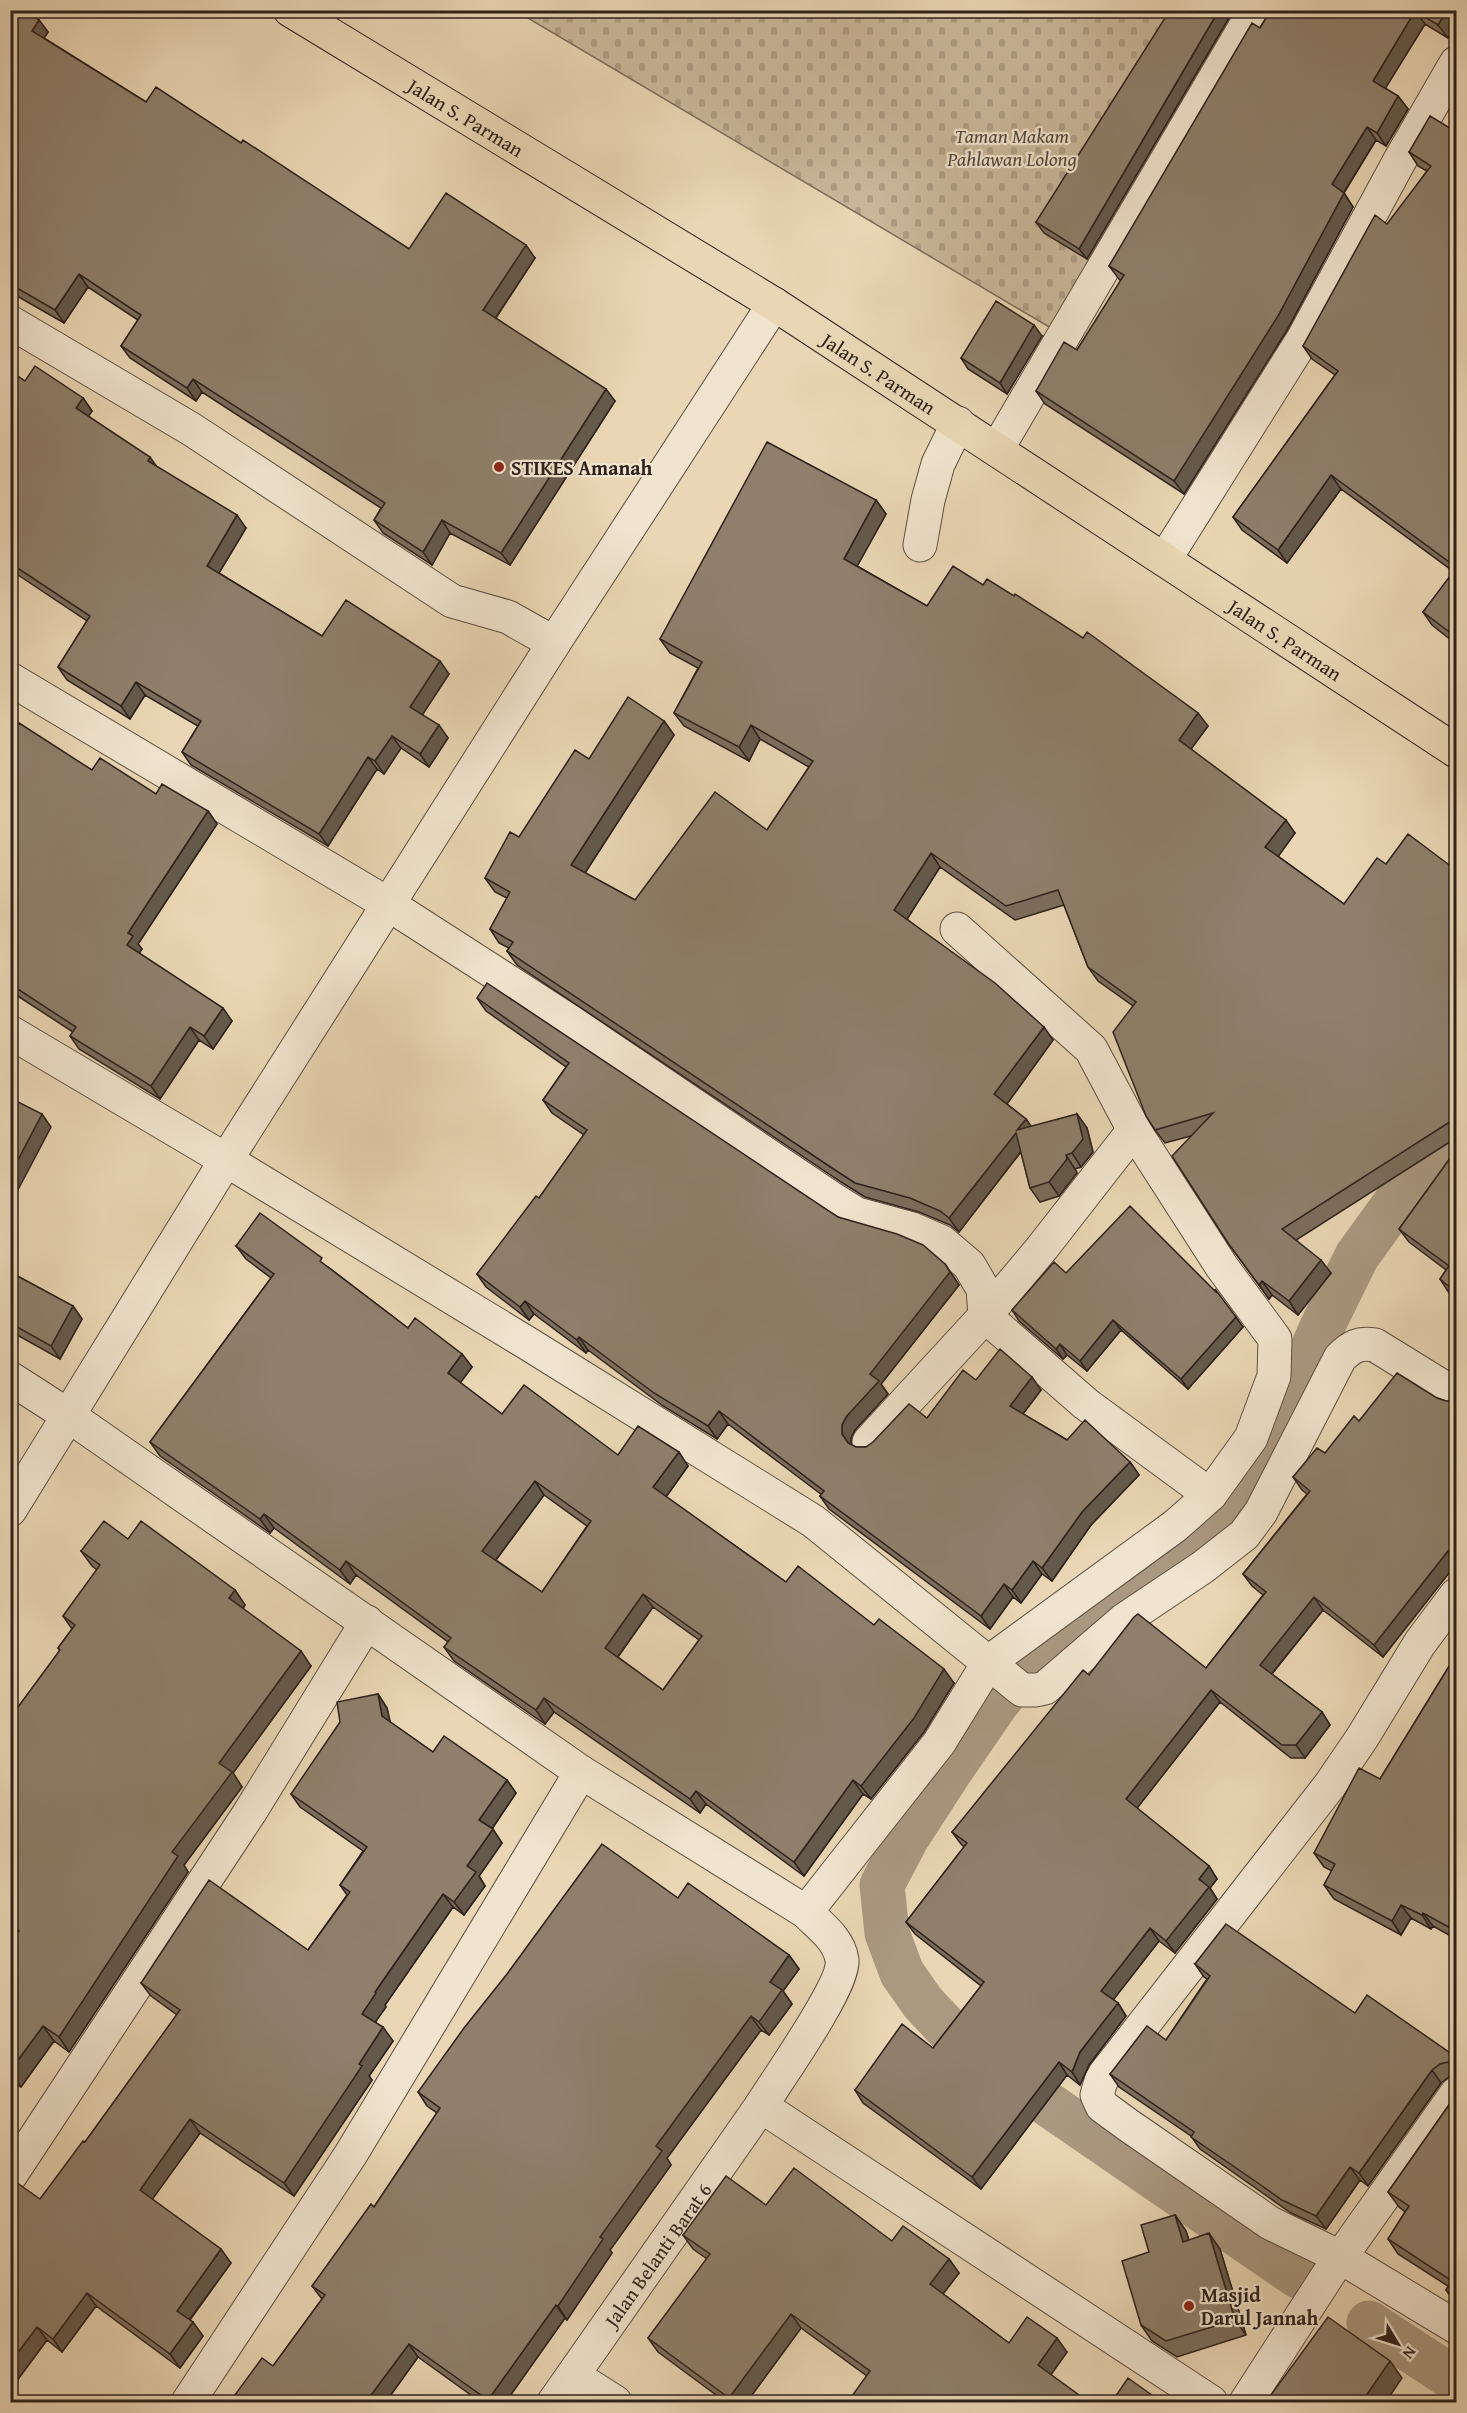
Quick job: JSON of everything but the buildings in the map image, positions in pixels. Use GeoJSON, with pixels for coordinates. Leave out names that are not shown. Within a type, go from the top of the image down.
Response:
{"type":"FeatureCollection","features":[{"type":"Feature","properties":{"kind":"main road","name":"Jalan S. Parman"},"geometry":{"type":"LineString","coordinates":[[290,10],[774,304],[1456,751]]}},
{"type":"Feature","properties":{"kind":"street"},"geometry":{"type":"LineString","coordinates":[[997,449],[1256,10]]}},
{"type":"Feature","properties":{"kind":"street"},"geometry":{"type":"LineString","coordinates":[[1165,559],[1303,339],[1400,160],[1456,63]]}},
{"type":"Feature","properties":{"kind":"street"},"geometry":{"type":"LineString","coordinates":[[10,1509],[388,904],[774,304]]}},
{"type":"Feature","properties":{"kind":"street"},"geometry":{"type":"LineString","coordinates":[[10,322],[191,429],[452,601],[508,617],[554,643]]}},
{"type":"Feature","properties":{"kind":"street"},"geometry":{"type":"LineString","coordinates":[[920,545],[928,500],[938,464],[958,423]]}},
{"type":"Feature","properties":{"kind":"street"},"geometry":{"type":"LineString","coordinates":[[10,679],[388,904],[568,1020],[857,1214],[912,1229],[942,1242],[969,1265],[983,1288],[985,1316],[1086,1404],[1210,1495]]}},
{"type":"Feature","properties":{"kind":"street"},"geometry":{"type":"LineString","coordinates":[[806,1912],[939,1743],[993,1666],[1175,1526],[1210,1495],[1251,1438],[1274,1376],[1275,1339],[1222,1267],[1134,1130],[1091,1049],[957,929]]}},
{"type":"Feature","properties":{"kind":"street"},"geometry":{"type":"LineString","coordinates":[[10,1032],[517,1337],[813,1521],[1022,1690],[1045,1688],[1124,1620],[1203,1567],[1244,1535],[1261,1512],[1340,1358],[1348,1350],[1365,1343],[1375,1345],[1456,1395]]}},
{"type":"Feature","properties":{"kind":"street"},"geometry":{"type":"LineString","coordinates":[[869,1442],[985,1316],[1042,1248],[1134,1130]]}},
{"type":"Feature","properties":{"kind":"street","name":"Jalan Belanti Barat 6"},"geometry":{"type":"LineString","coordinates":[[10,1378],[69,1416],[581,1772],[806,1912],[835,1941],[842,1962],[831,1993],[761,2106],[554,2403]]}},
{"type":"Feature","properties":{"kind":"street"},"geometry":{"type":"LineString","coordinates":[[1456,1595],[1420,1643],[1362,1738],[1330,1785],[1105,2074],[1097,2095],[1102,2106],[1335,2267],[1456,2327]]}},
{"type":"Feature","properties":{"kind":"street"},"geometry":{"type":"LineString","coordinates":[[10,2176],[250,1812],[367,1622]]}},
{"type":"Feature","properties":{"kind":"street"},"geometry":{"type":"LineString","coordinates":[[188,2403],[351,2154],[581,1772]]}},
{"type":"Feature","properties":{"kind":"street"},"geometry":{"type":"LineString","coordinates":[[1245,2403],[1335,2267],[1456,2094]]}},
{"type":"Feature","properties":{"kind":"street"},"geometry":{"type":"LineString","coordinates":[[761,2106],[1211,2403]]}},
{"type":"Feature","properties":{"kind":"street"},"geometry":{"type":"LineString","coordinates":[[574,2376],[615,2403]]}},
{"type":"Feature","properties":{"kind":"green space","name":"Taman Makam Pahlawan Lolong"},"geometry":{"type":"Polygon","coordinates":[[[516,11],[1250,11],[1061,334],[516,11]]]}},
{"type":"Feature","properties":{"kind":"waterway"},"geometry":{"type":"LineString","coordinates":[[1298,2276],[1010,2078],[955,2037],[923,2003],[902,1973],[887,1933],[882,1885],[906,1839],[950,1771],[996,1704],[1029,1663],[1077,1622],[1157,1572],[1225,1521],[1246,1495],[1262,1466],[1322,1327],[1357,1256],[1396,1202],[1456,1137]]}},
{"type":"Feature","properties":{"kind":"waterway"},"geometry":{"type":"LineString","coordinates":[[1369,2323],[1456,2380]]}},
{"type":"Feature","properties":{"kind":"place","name":"STIKES Amanah"},"geometry":{"type":"Point","coordinates":[499,467]}},
{"type":"Feature","properties":{"kind":"place","name":"Masjid Darul Jannah"},"geometry":{"type":"Point","coordinates":[1189,2306]}}]}
